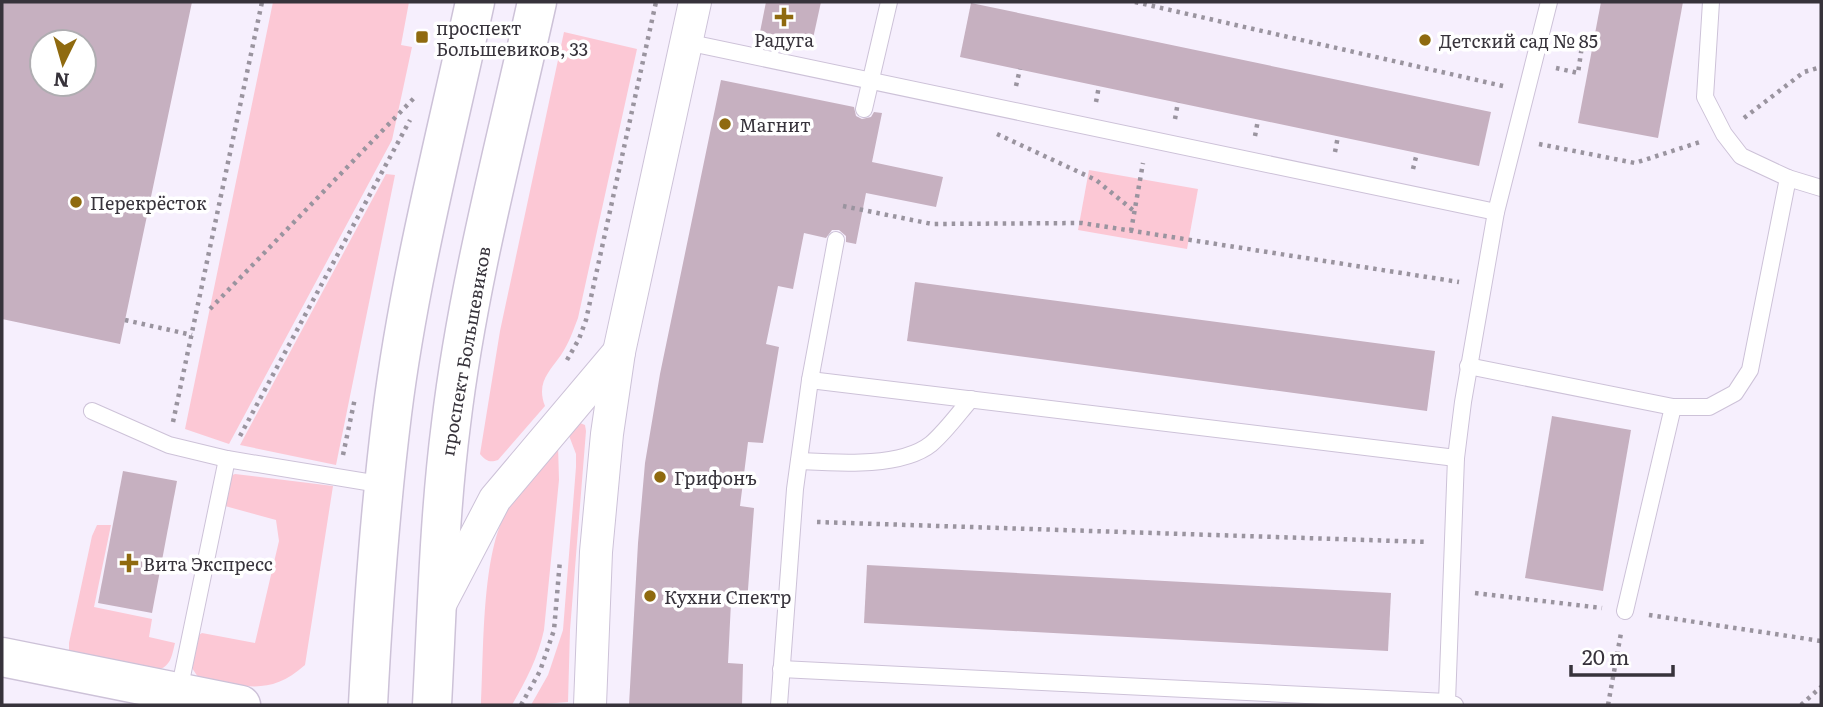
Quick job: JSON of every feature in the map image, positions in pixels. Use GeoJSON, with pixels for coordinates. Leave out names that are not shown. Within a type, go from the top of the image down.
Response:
{"type":"FeatureCollection","features":[{"type":"Feature","properties":{"kind":"main road"},"geometry":{"type":"LineString","coordinates":[[368,705],[373,604],[392,412],[408,321],[475,2]]}},
{"type":"Feature","properties":{"kind":"main road","name":"проспект Большевиков"},"geometry":{"type":"LineString","coordinates":[[432,705],[440,521],[467,314],[537,2]]}},
{"type":"Feature","properties":{"kind":"main road"},"geometry":{"type":"LineString","coordinates":[[2,657],[241,705]]}},
{"type":"Feature","properties":{"kind":"street"},"geometry":{"type":"LineString","coordinates":[[590,705],[596,552],[607,434],[619,352],[695,2]]}},
{"type":"Feature","properties":{"kind":"street"},"geometry":{"type":"LineString","coordinates":[[437,609],[495,499],[619,352]]}},
{"type":"Feature","properties":{"kind":"lane"},"geometry":{"type":"LineString","coordinates":[[863,109],[889,2]]}},
{"type":"Feature","properties":{"kind":"lane"},"geometry":{"type":"LineString","coordinates":[[781,669],[1451,703],[1451,590],[1456,458],[1468,366],[1496,212],[1549,2]]}},
{"type":"Feature","properties":{"kind":"lane"},"geometry":{"type":"LineString","coordinates":[[1711,2],[1706,97],[1724,134],[1741,156],[1788,178],[1821,188]]}},
{"type":"Feature","properties":{"kind":"lane"},"geometry":{"type":"LineString","coordinates":[[687,42],[1496,212]]}},
{"type":"Feature","properties":{"kind":"lane"},"geometry":{"type":"LineString","coordinates":[[1468,366],[1673,407],[1709,407],[1735,393],[1750,370],[1788,178]]}},
{"type":"Feature","properties":{"kind":"lane"},"geometry":{"type":"LineString","coordinates":[[779,705],[799,461],[810,380],[836,240]]}},
{"type":"Feature","properties":{"kind":"lane"},"geometry":{"type":"LineString","coordinates":[[810,380],[1456,458]]}},
{"type":"Feature","properties":{"kind":"lane"},"geometry":{"type":"LineString","coordinates":[[799,461],[832,463],[895,459],[915,454],[931,443],[971,400]]}},
{"type":"Feature","properties":{"kind":"lane"},"geometry":{"type":"LineString","coordinates":[[1625,611],[1673,407]]}},
{"type":"Feature","properties":{"kind":"lane"},"geometry":{"type":"LineString","coordinates":[[92,411],[169,445],[227,459],[385,485]]}},
{"type":"Feature","properties":{"kind":"lane"},"geometry":{"type":"LineString","coordinates":[[179,691],[227,459]]}},
{"type":"Feature","properties":{"kind":"path"},"geometry":{"type":"LineString","coordinates":[[169,445],[262,2]]}},
{"type":"Feature","properties":{"kind":"path"},"geometry":{"type":"LineString","coordinates":[[1135,2],[1528,92]]}},
{"type":"Feature","properties":{"kind":"path"},"geometry":{"type":"LineString","coordinates":[[1578,73],[1583,39],[1593,41]]}},
{"type":"Feature","properties":{"kind":"path"},"geometry":{"type":"LineString","coordinates":[[1740,121],[1804,72],[1821,67]]}},
{"type":"Feature","properties":{"kind":"path"},"geometry":{"type":"LineString","coordinates":[[210,309],[415,97]]}},
{"type":"Feature","properties":{"kind":"path"},"geometry":{"type":"LineString","coordinates":[[227,459],[410,119]]}},
{"type":"Feature","properties":{"kind":"path"},"geometry":{"type":"LineString","coordinates":[[991,130],[1096,180],[1135,211]]}},
{"type":"Feature","properties":{"kind":"path"},"geometry":{"type":"LineString","coordinates":[[1516,139],[1635,163],[1724,134]]}},
{"type":"Feature","properties":{"kind":"path"},"geometry":{"type":"LineString","coordinates":[[1131,231],[1147,139]]}},
{"type":"Feature","properties":{"kind":"path"},"geometry":{"type":"LineString","coordinates":[[843,206],[932,223],[1082,223],[1482,286]]}},
{"type":"Feature","properties":{"kind":"path"},"geometry":{"type":"LineString","coordinates":[[125,320],[192,335]]}},
{"type":"Feature","properties":{"kind":"path"},"geometry":{"type":"LineString","coordinates":[[792,521],[1453,542]]}},
{"type":"Feature","properties":{"kind":"path"},"geometry":{"type":"LineString","coordinates":[[1451,590],[1625,611],[1821,641]]}},
{"type":"Feature","properties":{"kind":"path"},"geometry":{"type":"LineString","coordinates":[[1608,705],[1625,611]]}},
{"type":"Feature","properties":{"kind":"path"},"geometry":{"type":"LineString","coordinates":[[1801,705],[1821,687]]}},
{"type":"Feature","properties":{"kind":"shaded area"},"geometry":{"type":"Polygon","coordinates":[[[273,2],[409,2],[401,45],[412,47],[392,140],[229,444],[185,429],[273,2]]]}},
{"type":"Feature","properties":{"kind":"shaded area"},"geometry":{"type":"Polygon","coordinates":[[[564,32],[637,49],[578,318],[566,346],[545,378],[542,391],[545,406],[498,460],[490,461],[480,454],[500,331],[564,32]]]}},
{"type":"Feature","properties":{"kind":"shaded area"},"geometry":{"type":"Polygon","coordinates":[[[1089,170],[1198,189],[1187,249],[1078,230],[1089,170]]]}},
{"type":"Feature","properties":{"kind":"shaded area"},"geometry":{"type":"Polygon","coordinates":[[[386,174],[395,175],[336,465],[240,445],[386,174]]]}},
{"type":"Feature","properties":{"kind":"shaded area"},"geometry":{"type":"Polygon","coordinates":[[[580,423],[585,425],[586,431],[570,630],[568,702],[531,705],[548,675],[563,630],[576,467],[576,454],[568,433],[580,423]]]}},
{"type":"Feature","properties":{"kind":"shaded area"},"geometry":{"type":"Polygon","coordinates":[[[558,445],[559,480],[544,630],[531,669],[512,705],[481,705],[485,604],[488,576],[499,528],[513,501],[558,445]]]}},
{"type":"Feature","properties":{"kind":"shaded area"},"geometry":{"type":"Polygon","coordinates":[[[235,474],[333,486],[305,665],[279,682],[266,685],[241,685],[198,677],[192,668],[197,636],[202,633],[255,643],[279,541],[276,520],[225,506],[228,477],[235,474]]]}},
{"type":"Feature","properties":{"kind":"shaded area"},"geometry":{"type":"Polygon","coordinates":[[[97,525],[111,525],[94,607],[152,619],[149,637],[175,643],[170,660],[162,668],[157,670],[69,651],[92,536],[97,525]]]}},
{"type":"Feature","properties":{"kind":"building","name":"Перекрёсток"},"geometry":{"type":"Polygon","coordinates":[[[2,2],[192,2],[120,344],[2,319],[2,2]]]}},
{"type":"Feature","properties":{"kind":"building"},"geometry":{"type":"Polygon","coordinates":[[[766,2],[821,2],[812,43],[760,32],[766,2]]]}},
{"type":"Feature","properties":{"kind":"building"},"geometry":{"type":"Polygon","coordinates":[[[1601,2],[1683,2],[1658,138],[1578,123],[1601,2]]]}},
{"type":"Feature","properties":{"kind":"building"},"geometry":{"type":"Polygon","coordinates":[[[971,3],[1491,112],[1479,166],[960,57],[971,3]]]}},
{"type":"Feature","properties":{"kind":"building"},"geometry":{"type":"Polygon","coordinates":[[[721,80],[854,107],[856,116],[862,119],[871,117],[874,112],[882,113],[872,162],[943,177],[936,207],[866,193],[856,244],[846,242],[846,236],[839,230],[832,230],[826,238],[804,233],[793,289],[778,286],[766,344],[779,347],[763,443],[748,442],[740,506],[754,508],[747,603],[731,602],[728,663],[743,664],[742,705],[629,705],[645,463],[660,374],[721,80]]]}},
{"type":"Feature","properties":{"kind":"building"},"geometry":{"type":"Polygon","coordinates":[[[915,282],[1435,351],[1427,411],[907,341],[915,282]]]}},
{"type":"Feature","properties":{"kind":"building"},"geometry":{"type":"Polygon","coordinates":[[[1552,416],[1631,430],[1603,591],[1525,578],[1552,416]]]}},
{"type":"Feature","properties":{"kind":"building"},"geometry":{"type":"Polygon","coordinates":[[[123,471],[177,481],[152,613],[98,603],[123,471]]]}},
{"type":"Feature","properties":{"kind":"building"},"geometry":{"type":"Polygon","coordinates":[[[867,565],[1391,593],[1388,651],[864,623],[867,565]]]}},
{"type":"Feature","properties":{"kind":"place","name":"Радуга"},"geometry":{"type":"Point","coordinates":[784,17]}},
{"type":"Feature","properties":{"kind":"place","name":"проспект Большевиков, 33"},"geometry":{"type":"Point","coordinates":[422,37]}},
{"type":"Feature","properties":{"kind":"place","name":"Детский сад № 85"},"geometry":{"type":"Point","coordinates":[1425,40]}},
{"type":"Feature","properties":{"kind":"place","name":"Магнит"},"geometry":{"type":"Point","coordinates":[725,124]}},
{"type":"Feature","properties":{"kind":"place","name":"Перекрёсток"},"geometry":{"type":"Point","coordinates":[76,202]}},
{"type":"Feature","properties":{"kind":"place","name":"Грифонъ"},"geometry":{"type":"Point","coordinates":[660,477]}},
{"type":"Feature","properties":{"kind":"place","name":"Вита Экспресс"},"geometry":{"type":"Point","coordinates":[129,563]}},
{"type":"Feature","properties":{"kind":"place","name":"Кухни Спектр"},"geometry":{"type":"Point","coordinates":[650,596]}}]}
